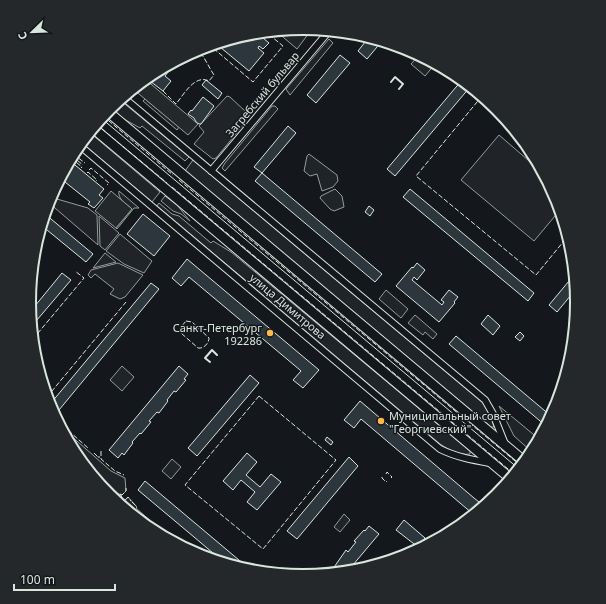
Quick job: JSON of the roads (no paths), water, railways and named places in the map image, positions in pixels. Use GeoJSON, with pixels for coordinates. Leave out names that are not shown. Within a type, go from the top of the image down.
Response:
{"type":"FeatureCollection","features":[{"type":"Feature","properties":{"kind":"street","name":"Загребский бульвар"},"geometry":{"type":"LineString","coordinates":[[211,171],[324,36]]}},
{"type":"Feature","properties":{"kind":"street"},"geometry":{"type":"LineString","coordinates":[[127,101],[485,400],[493,414],[505,446]]}},
{"type":"Feature","properties":{"kind":"street"},"geometry":{"type":"LineString","coordinates":[[111,116],[520,458]]}},
{"type":"Feature","properties":{"kind":"street","name":"улица Димитрова"},"geometry":{"type":"LineString","coordinates":[[97,132],[507,475]]}},
{"type":"Feature","properties":{"kind":"street","name":"улица Димитрова"},"geometry":{"type":"LineString","coordinates":[[84,149],[440,449],[449,454],[492,463]]}},
{"type":"Feature","properties":{"kind":"tram line"},"geometry":{"type":"LineString","coordinates":[[106,122],[515,465]]}},
{"type":"Feature","properties":{"kind":"place","name":"Санкт-Петербург 192286"},"geometry":{"type":"Point","coordinates":[270,333]}},
{"type":"Feature","properties":{"kind":"place","name":"Муниципальный совет \"Георгиевский\""},"geometry":{"type":"Point","coordinates":[381,421]}}]}
